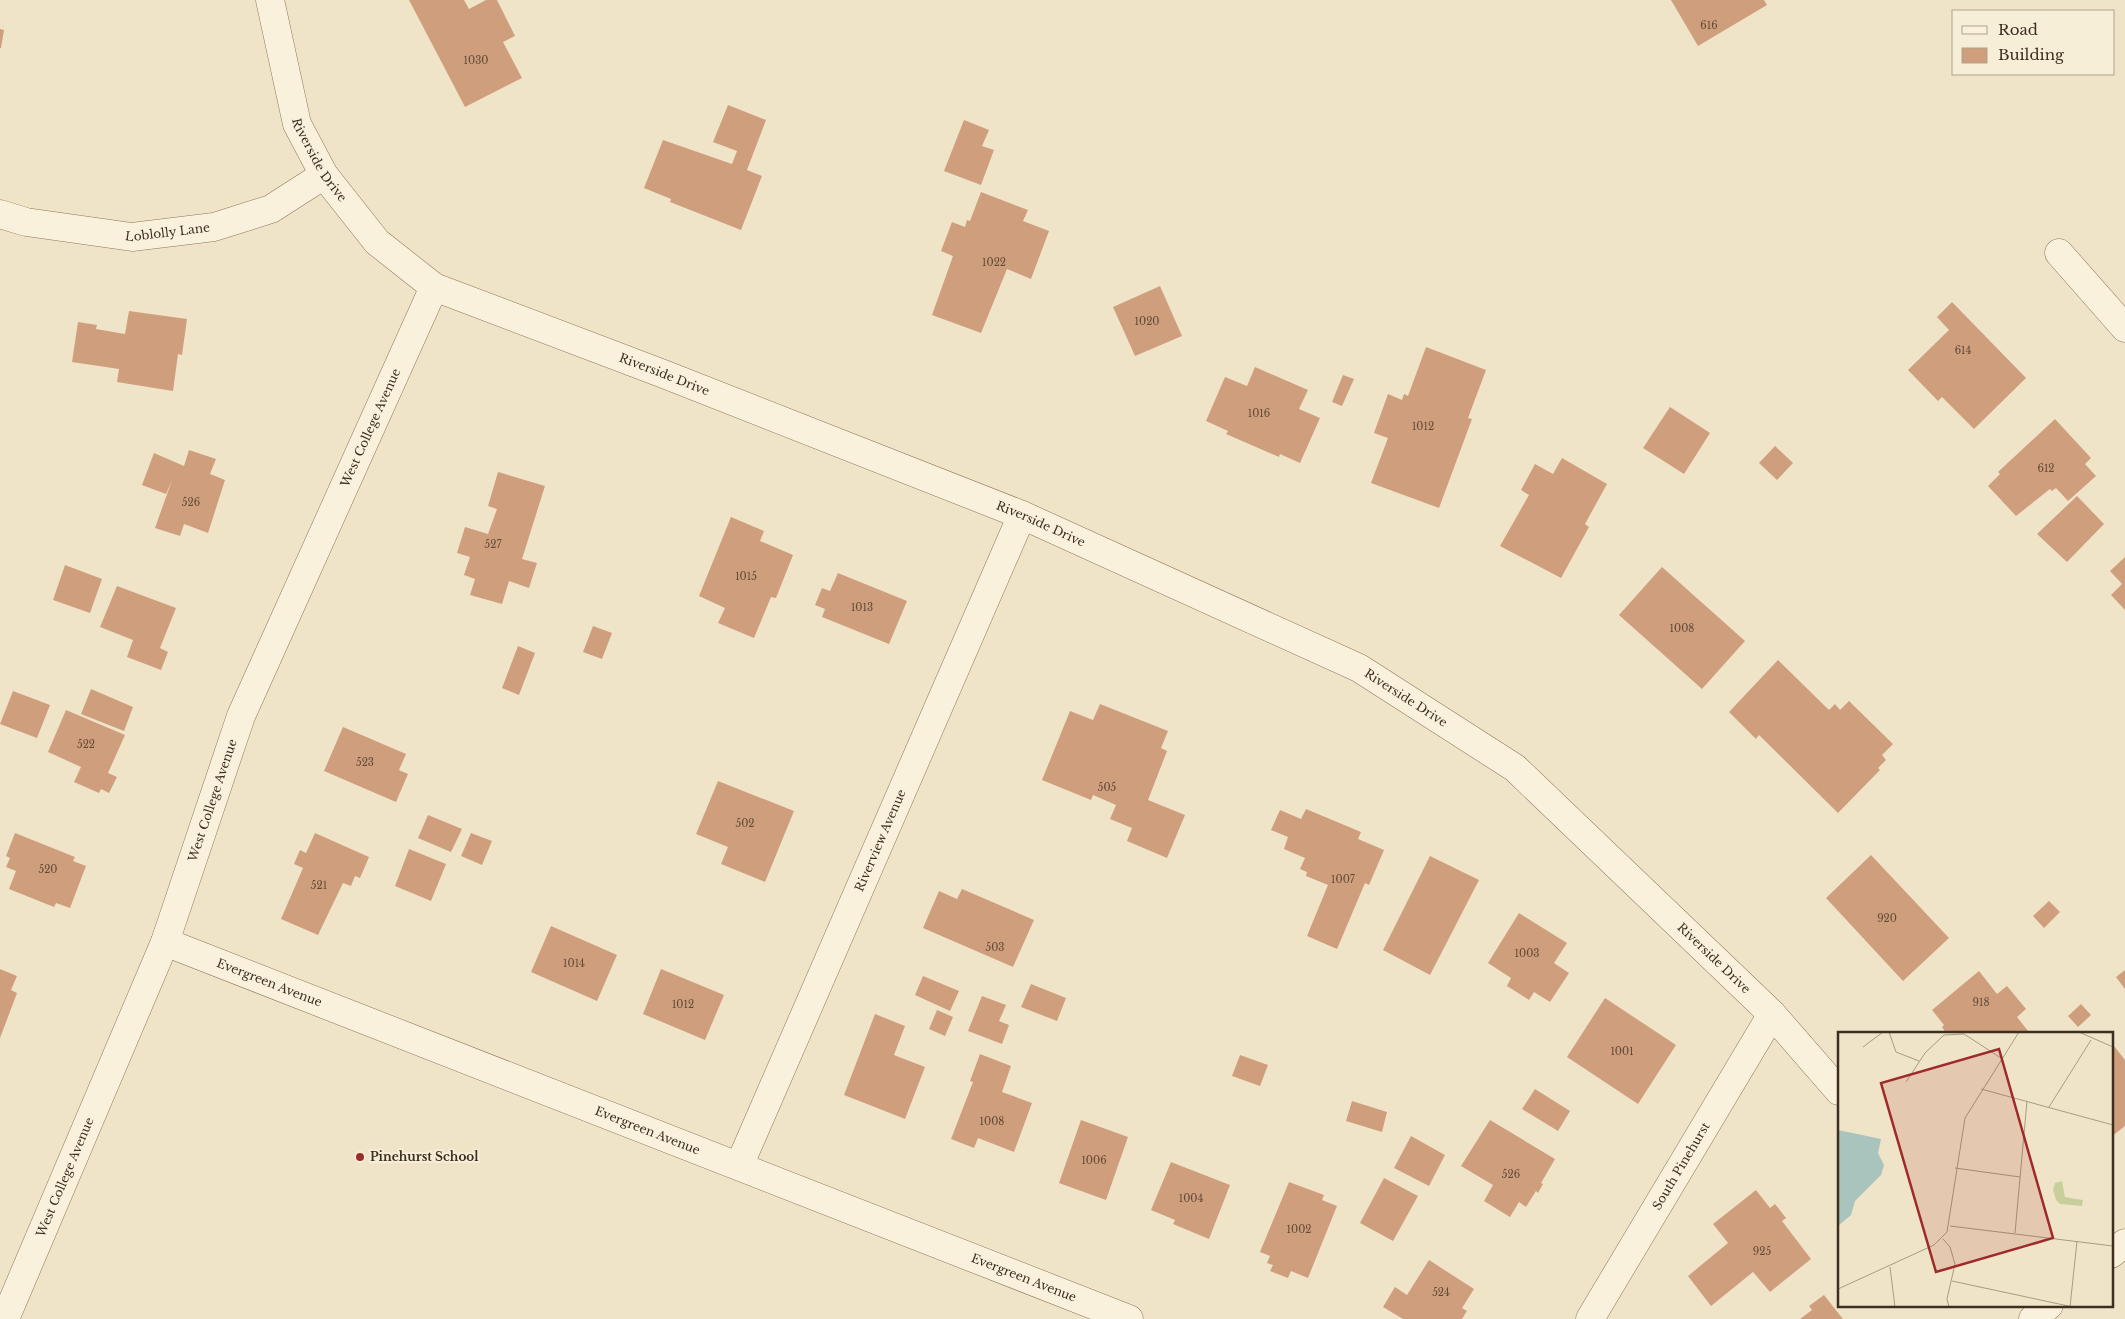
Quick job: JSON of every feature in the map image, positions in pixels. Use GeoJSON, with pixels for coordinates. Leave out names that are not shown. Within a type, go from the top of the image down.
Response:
{"type":"FeatureCollection","features":[{"type":"Feature","properties":{"kind":"street","name":"Riverside Drive"},"geometry":{"type":"LineString","coordinates":[[270,0],[282,66],[297,124],[324,176],[377,242],[434,287],[661,373],[1022,515],[1359,668],[1515,768],[1772,1014],[1838,1090]]}},
{"type":"Feature","properties":{"kind":"street","name":"Loblolly Lane"},"geometry":{"type":"LineString","coordinates":[[0,214],[26,222],[132,237],[214,227],[271,209],[324,176]]}},
{"type":"Feature","properties":{"kind":"street"},"geometry":{"type":"LineString","coordinates":[[2059,253],[2125,328]]}},
{"type":"Feature","properties":{"kind":"street","name":"West College Avenue"},"geometry":{"type":"LineString","coordinates":[[5,1319],[165,942],[241,716],[434,287]]}},
{"type":"Feature","properties":{"kind":"street","name":"Riverview Avenue"},"geometry":{"type":"LineString","coordinates":[[739,1166],[1022,515]]}},
{"type":"Feature","properties":{"kind":"street","name":"Evergreen Avenue"},"geometry":{"type":"LineString","coordinates":[[165,942],[1128,1319]]}},
{"type":"Feature","properties":{"kind":"street","name":"South Pinehurst"},"geometry":{"type":"LineString","coordinates":[[1590,1319],[1772,1014]]}},
{"type":"Feature","properties":{"kind":"street"},"geometry":{"type":"LineString","coordinates":[[2112,1253],[2125,1243]]}},
{"type":"Feature","properties":{"kind":"street"},"geometry":{"type":"LineString","coordinates":[[2018,1306],[2031,1319],[2048,1306]]}},
{"type":"Feature","properties":{"kind":"building"},"geometry":{"type":"Polygon","coordinates":[[[409,0],[464,0],[469,9],[486,0],[497,0],[515,36],[503,42],[522,78],[465,107],[409,0]]]}},
{"type":"Feature","properties":{"kind":"building"},"geometry":{"type":"Polygon","coordinates":[[[1671,0],[1764,0],[1767,5],[1698,46],[1671,0]]]}},
{"type":"Feature","properties":{"kind":"building"},"geometry":{"type":"Polygon","coordinates":[[[0,29],[4,30],[1,48],[0,48],[0,29]]]}},
{"type":"Feature","properties":{"kind":"building"},"geometry":{"type":"Polygon","coordinates":[[[728,105],[766,120],[747,170],[762,176],[741,230],[670,202],[671,199],[644,188],[663,140],[732,164],[737,151],[713,142],[728,105]]]}},
{"type":"Feature","properties":{"kind":"building"},"geometry":{"type":"Polygon","coordinates":[[[964,120],[989,130],[982,146],[994,150],[981,185],[944,171],[964,120]]]}},
{"type":"Feature","properties":{"kind":"building"},"geometry":{"type":"Polygon","coordinates":[[[981,192],[1028,210],[1023,221],[1049,231],[1031,279],[1007,269],[981,333],[932,315],[953,256],[941,251],[952,222],[965,227],[967,220],[970,221],[981,192]]]}},
{"type":"Feature","properties":{"kind":"building"},"geometry":{"type":"Polygon","coordinates":[[[1160,286],[1182,336],[1135,356],[1113,307],[1160,286]]]}},
{"type":"Feature","properties":{"kind":"building"},"geometry":{"type":"Polygon","coordinates":[[[1952,302],[2026,378],[1974,429],[1942,397],[1938,401],[1908,370],[1949,330],[1937,317],[1952,302]]]}},
{"type":"Feature","properties":{"kind":"building"},"geometry":{"type":"Polygon","coordinates":[[[129,311],[187,319],[182,355],[178,354],[173,391],[117,382],[119,369],[72,362],[78,322],[97,325],[96,329],[125,334],[129,311]]]}},
{"type":"Feature","properties":{"kind":"building"},"geometry":{"type":"Polygon","coordinates":[[[1426,347],[1486,370],[1468,418],[1472,419],[1439,508],[1371,483],[1388,438],[1374,433],[1388,394],[1402,400],[1404,394],[1408,396],[1426,347]]]}},
{"type":"Feature","properties":{"kind":"building"},"geometry":{"type":"Polygon","coordinates":[[[1255,367],[1308,390],[1299,409],[1320,418],[1300,463],[1280,454],[1279,457],[1226,434],[1228,431],[1206,421],[1225,377],[1247,386],[1255,367]]]}},
{"type":"Feature","properties":{"kind":"building"},"geometry":{"type":"Polygon","coordinates":[[[1343,375],[1354,379],[1342,406],[1332,402],[1343,375]]]}},
{"type":"Feature","properties":{"kind":"building"},"geometry":{"type":"Polygon","coordinates":[[[1670,407],[1710,433],[1684,474],[1643,448],[1670,407]]]}},
{"type":"Feature","properties":{"kind":"building"},"geometry":{"type":"Polygon","coordinates":[[[2055,419],[2091,458],[2085,464],[2096,476],[2068,501],[2056,488],[2052,491],[2050,489],[2016,516],[1988,486],[2000,474],[1998,472],[2055,419]]]}},
{"type":"Feature","properties":{"kind":"building"},"geometry":{"type":"Polygon","coordinates":[[[1775,446],[1793,463],[1777,480],[1759,463],[1775,446]]]}},
{"type":"Feature","properties":{"kind":"building"},"geometry":{"type":"Polygon","coordinates":[[[189,450],[216,459],[210,474],[225,480],[208,533],[184,524],[180,536],[155,528],[172,480],[166,494],[142,485],[154,453],[184,466],[189,450]]]}},
{"type":"Feature","properties":{"kind":"building"},"geometry":{"type":"Polygon","coordinates":[[[1562,458],[1607,484],[1585,524],[1589,527],[1561,578],[1500,546],[1529,495],[1521,490],[1535,464],[1553,474],[1562,458]]]}},
{"type":"Feature","properties":{"kind":"building"},"geometry":{"type":"Polygon","coordinates":[[[498,472],[545,486],[522,559],[537,563],[529,588],[509,581],[502,604],[470,595],[475,579],[464,575],[470,557],[457,553],[465,527],[488,534],[497,509],[488,506],[498,472]]]}},
{"type":"Feature","properties":{"kind":"building"},"geometry":{"type":"Polygon","coordinates":[[[2077,496],[2104,524],[2067,562],[2037,534],[2077,496]]]}},
{"type":"Feature","properties":{"kind":"building"},"geometry":{"type":"Polygon","coordinates":[[[731,517],[764,531],[760,541],[793,555],[776,598],[771,597],[754,638],[718,623],[725,608],[699,596],[731,517]]]}},
{"type":"Feature","properties":{"kind":"building"},"geometry":{"type":"Polygon","coordinates":[[[2125,557],[2125,610],[2111,595],[2122,584],[2110,571],[2125,557]]]}},
{"type":"Feature","properties":{"kind":"building"},"geometry":{"type":"Polygon","coordinates":[[[65,565],[102,579],[90,613],[53,600],[65,565]]]}},
{"type":"Feature","properties":{"kind":"building"},"geometry":{"type":"Polygon","coordinates":[[[1662,567],[1745,641],[1702,689],[1619,615],[1662,567]]]}},
{"type":"Feature","properties":{"kind":"building"},"geometry":{"type":"Polygon","coordinates":[[[838,573],[907,601],[889,644],[822,617],[825,609],[815,605],[822,588],[830,591],[838,573]]]}},
{"type":"Feature","properties":{"kind":"building"},"geometry":{"type":"Polygon","coordinates":[[[117,586],[176,608],[160,648],[168,652],[161,670],[127,657],[133,640],[100,627],[117,586]]]}},
{"type":"Feature","properties":{"kind":"building"},"geometry":{"type":"Polygon","coordinates":[[[593,626],[612,633],[602,659],[583,652],[593,626]]]}},
{"type":"Feature","properties":{"kind":"building"},"geometry":{"type":"Polygon","coordinates":[[[518,646],[535,653],[519,695],[502,688],[518,646]]]}},
{"type":"Feature","properties":{"kind":"building"},"geometry":{"type":"Polygon","coordinates":[[[1778,660],[1829,710],[1835,704],[1840,710],[1849,701],[1893,744],[1882,755],[1886,760],[1878,768],[1880,770],[1838,813],[1759,735],[1756,739],[1729,712],[1778,660]]]}},
{"type":"Feature","properties":{"kind":"building"},"geometry":{"type":"Polygon","coordinates":[[[91,689],[133,707],[124,731],[81,714],[91,689]]]}},
{"type":"Feature","properties":{"kind":"building"},"geometry":{"type":"Polygon","coordinates":[[[13,691],[50,705],[37,738],[0,724],[13,691]]]}},
{"type":"Feature","properties":{"kind":"building"},"geometry":{"type":"Polygon","coordinates":[[[1100,704],[1168,731],[1161,748],[1167,751],[1148,800],[1185,815],[1167,858],[1127,841],[1132,828],[1110,819],[1116,805],[1093,795],[1091,800],[1042,780],[1070,711],[1093,720],[1100,704]]]}},
{"type":"Feature","properties":{"kind":"building"},"geometry":{"type":"Polygon","coordinates":[[[66,710],[125,735],[108,773],[117,777],[109,793],[101,789],[99,793],[74,782],[81,767],[48,752],[66,710]]]}},
{"type":"Feature","properties":{"kind":"building"},"geometry":{"type":"Polygon","coordinates":[[[343,727],[406,754],[399,770],[408,774],[396,802],[324,771],[343,727]]]}},
{"type":"Feature","properties":{"kind":"building"},"geometry":{"type":"Polygon","coordinates":[[[718,781],[794,811],[765,882],[721,864],[728,847],[696,834],[718,781]]]}},
{"type":"Feature","properties":{"kind":"building"},"geometry":{"type":"Polygon","coordinates":[[[1306,809],[1361,832],[1358,839],[1384,850],[1369,885],[1365,883],[1337,949],[1307,936],[1328,885],[1306,876],[1307,872],[1300,869],[1305,858],[1284,849],[1288,837],[1271,830],[1280,810],[1301,819],[1306,809]]]}},
{"type":"Feature","properties":{"kind":"building"},"geometry":{"type":"Polygon","coordinates":[[[428,815],[462,829],[451,852],[418,838],[428,815]]]}},
{"type":"Feature","properties":{"kind":"building"},"geometry":{"type":"Polygon","coordinates":[[[15,833],[75,857],[73,861],[86,866],[70,908],[56,903],[54,907],[9,889],[16,871],[6,867],[10,858],[6,856],[15,833]]]}},
{"type":"Feature","properties":{"kind":"building"},"geometry":{"type":"Polygon","coordinates":[[[315,833],[369,857],[360,878],[355,876],[351,886],[343,883],[318,935],[281,919],[303,868],[294,864],[300,850],[306,853],[315,833]]]}},
{"type":"Feature","properties":{"kind":"building"},"geometry":{"type":"Polygon","coordinates":[[[471,833],[492,841],[482,865],[461,856],[471,833]]]}},
{"type":"Feature","properties":{"kind":"building"},"geometry":{"type":"Polygon","coordinates":[[[409,849],[446,864],[431,901],[395,886],[409,849]]]}},
{"type":"Feature","properties":{"kind":"building"},"geometry":{"type":"Polygon","coordinates":[[[1871,855],[1949,938],[1903,981],[1826,898],[1871,855]]]}},
{"type":"Feature","properties":{"kind":"building"},"geometry":{"type":"Polygon","coordinates":[[[1430,856],[1479,880],[1430,975],[1383,950],[1430,856]]]}},
{"type":"Feature","properties":{"kind":"building"},"geometry":{"type":"Polygon","coordinates":[[[962,889],[1034,920],[1013,967],[923,928],[939,891],[957,899],[962,889]]]}},
{"type":"Feature","properties":{"kind":"building"},"geometry":{"type":"Polygon","coordinates":[[[2049,901],[2060,912],[2044,928],[2033,916],[2049,901]]]}},
{"type":"Feature","properties":{"kind":"building"},"geometry":{"type":"Polygon","coordinates":[[[1519,913],[1567,943],[1554,963],[1569,973],[1550,1002],[1534,992],[1529,1000],[1507,986],[1511,978],[1488,963],[1519,913]]]}},
{"type":"Feature","properties":{"kind":"building"},"geometry":{"type":"Polygon","coordinates":[[[551,926],[617,955],[597,1001],[531,972],[551,926]]]}},
{"type":"Feature","properties":{"kind":"building"},"geometry":{"type":"Polygon","coordinates":[[[0,969],[17,976],[11,990],[17,993],[0,1038],[0,969]]]}},
{"type":"Feature","properties":{"kind":"building"},"geometry":{"type":"Polygon","coordinates":[[[661,969],[724,995],[705,1040],[643,1014],[661,969]]]}},
{"type":"Feature","properties":{"kind":"building"},"geometry":{"type":"Polygon","coordinates":[[[2125,970],[2125,989],[2116,977],[2125,970]]]}},
{"type":"Feature","properties":{"kind":"building"},"geometry":{"type":"Polygon","coordinates":[[[1979,971],[1997,994],[2007,986],[2026,1009],[2017,1017],[2028,1031],[1945,1032],[1942,1027],[1944,1025],[1932,1010],[1979,971]]]}},
{"type":"Feature","properties":{"kind":"building"},"geometry":{"type":"Polygon","coordinates":[[[923,976],[959,991],[950,1011],[915,995],[923,976]]]}},
{"type":"Feature","properties":{"kind":"building"},"geometry":{"type":"Polygon","coordinates":[[[1031,984],[1066,998],[1057,1021],[1021,1007],[1031,984]]]}},
{"type":"Feature","properties":{"kind":"building"},"geometry":{"type":"Polygon","coordinates":[[[982,996],[1006,1005],[999,1021],[1009,1025],[1002,1044],[968,1031],[982,996]]]}},
{"type":"Feature","properties":{"kind":"building"},"geometry":{"type":"Polygon","coordinates":[[[1605,998],[1676,1045],[1638,1104],[1567,1057],[1605,998]]]}},
{"type":"Feature","properties":{"kind":"building"},"geometry":{"type":"Polygon","coordinates":[[[2081,1004],[2091,1015],[2078,1027],[2068,1016],[2081,1004]]]}},
{"type":"Feature","properties":{"kind":"building"},"geometry":{"type":"Polygon","coordinates":[[[937,1010],[953,1017],[945,1036],[929,1029],[937,1010]]]}},
{"type":"Feature","properties":{"kind":"building"},"geometry":{"type":"Polygon","coordinates":[[[875,1014],[905,1026],[894,1055],[925,1067],[905,1119],[844,1095],[875,1014]]]}},
{"type":"Feature","properties":{"kind":"building"},"geometry":{"type":"Polygon","coordinates":[[[2114,1046],[2125,1060],[2125,1126],[2112,1136],[2112,1048],[2114,1046]]]}},
{"type":"Feature","properties":{"kind":"building"},"geometry":{"type":"Polygon","coordinates":[[[980,1054],[1011,1066],[1002,1092],[1032,1103],[1014,1152],[978,1138],[974,1148],[951,1139],[973,1082],[970,1081],[980,1054]]]}},
{"type":"Feature","properties":{"kind":"building"},"geometry":{"type":"Polygon","coordinates":[[[1240,1055],[1268,1065],[1260,1086],[1232,1076],[1240,1055]]]}},
{"type":"Feature","properties":{"kind":"building"},"geometry":{"type":"Polygon","coordinates":[[[1535,1089],[1570,1111],[1558,1131],[1522,1109],[1535,1089]]]}},
{"type":"Feature","properties":{"kind":"building"},"geometry":{"type":"Polygon","coordinates":[[[1352,1101],[1387,1112],[1382,1132],[1346,1121],[1352,1101]]]}},
{"type":"Feature","properties":{"kind":"building"},"geometry":{"type":"Polygon","coordinates":[[[1081,1120],[1128,1137],[1106,1200],[1059,1183],[1081,1120]]]}},
{"type":"Feature","properties":{"kind":"building"},"geometry":{"type":"Polygon","coordinates":[[[1490,1120],[1555,1159],[1541,1183],[1543,1184],[1538,1193],[1536,1191],[1526,1207],[1519,1202],[1510,1217],[1484,1201],[1493,1185],[1461,1166],[1490,1120]]]}},
{"type":"Feature","properties":{"kind":"building"},"geometry":{"type":"Polygon","coordinates":[[[1411,1136],[1445,1155],[1429,1186],[1394,1168],[1411,1136]]]}},
{"type":"Feature","properties":{"kind":"building"},"geometry":{"type":"Polygon","coordinates":[[[1171,1162],[1230,1185],[1209,1239],[1173,1224],[1175,1220],[1151,1210],[1171,1162]]]}},
{"type":"Feature","properties":{"kind":"building"},"geometry":{"type":"Polygon","coordinates":[[[1384,1178],[1418,1196],[1393,1241],[1360,1223],[1384,1178]]]}},
{"type":"Feature","properties":{"kind":"building"},"geometry":{"type":"Polygon","coordinates":[[[1289,1182],[1324,1195],[1322,1200],[1337,1206],[1308,1278],[1291,1271],[1288,1278],[1270,1271],[1273,1265],[1267,1263],[1270,1256],[1260,1252],[1289,1182]]]}},
{"type":"Feature","properties":{"kind":"building"},"geometry":{"type":"Polygon","coordinates":[[[1756,1190],[1770,1208],[1775,1204],[1786,1218],[1782,1221],[1811,1259],[1770,1292],[1753,1272],[1711,1306],[1688,1276],[1728,1243],[1713,1224],[1756,1190]]]}},
{"type":"Feature","properties":{"kind":"building"},"geometry":{"type":"Polygon","coordinates":[[[1429,1260],[1474,1289],[1462,1308],[1467,1311],[1462,1319],[1403,1319],[1383,1307],[1395,1287],[1407,1295],[1429,1260]]]}},
{"type":"Feature","properties":{"kind":"building"},"geometry":{"type":"Polygon","coordinates":[[[1824,1295],[1843,1319],[1800,1319],[1812,1310],[1809,1306],[1824,1295]]]}},
{"type":"Feature","properties":{"kind":"place","name":"Pinehurst School"},"geometry":{"type":"Point","coordinates":[360,1157]}}]}
